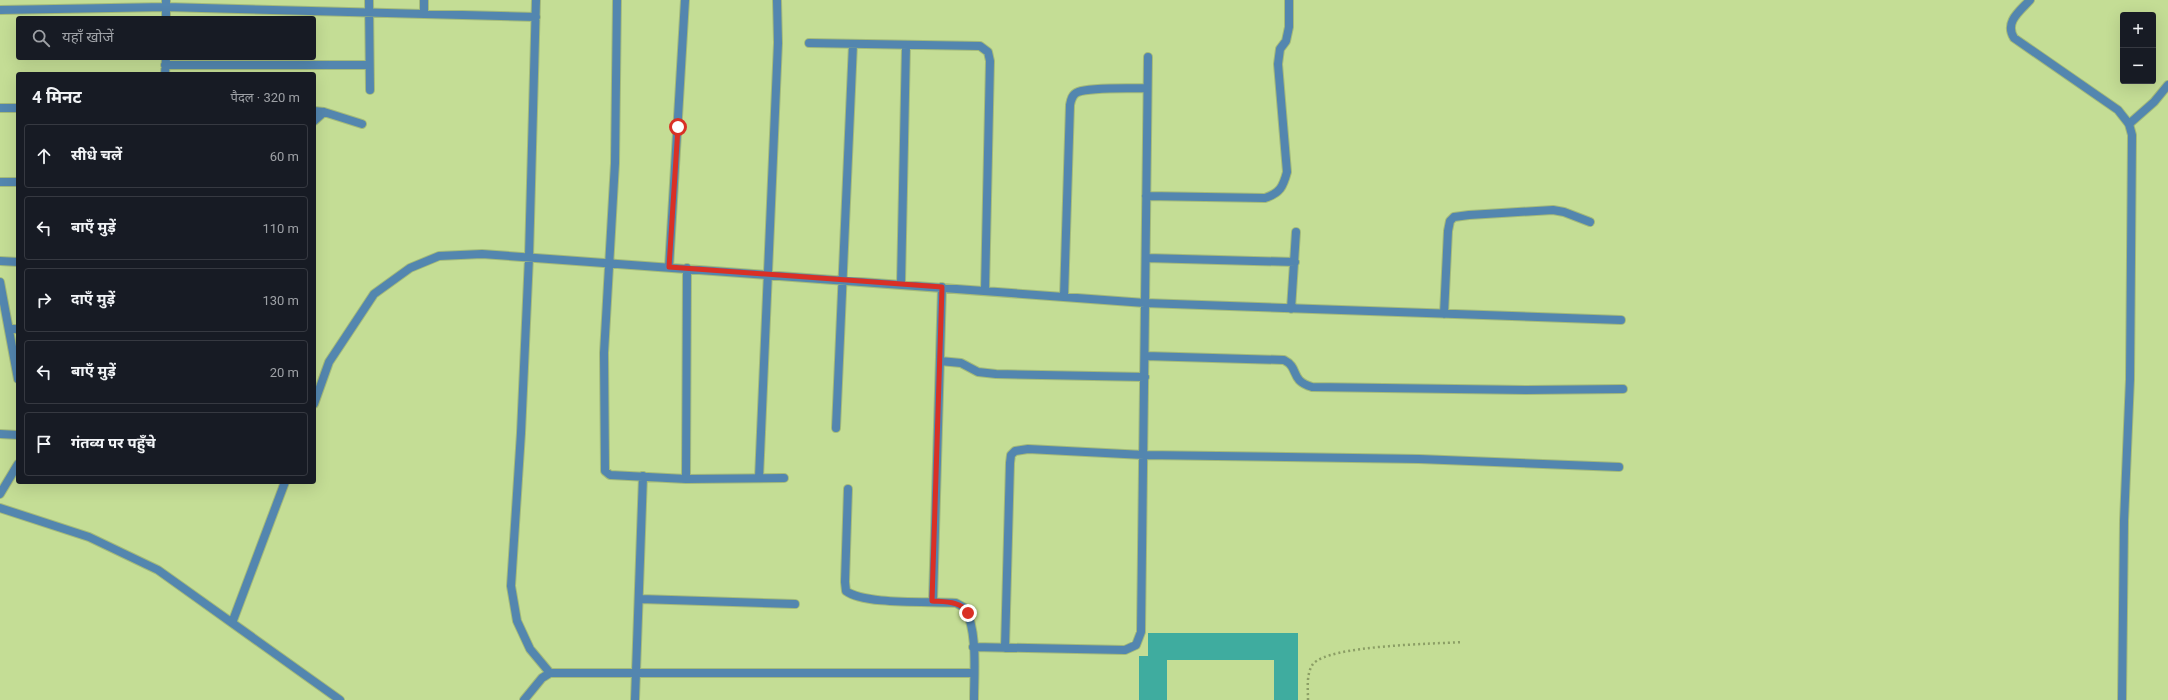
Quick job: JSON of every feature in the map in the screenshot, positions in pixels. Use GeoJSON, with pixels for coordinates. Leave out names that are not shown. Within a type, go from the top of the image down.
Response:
{"type":"FeatureCollection","features":[{"type":"Feature","properties":{"kind":"street"},"geometry":{"type":"LineString","coordinates":[[369,0],[370,90]]}},
{"type":"Feature","properties":{"kind":"street"},"geometry":{"type":"LineString","coordinates":[[424,0],[424,14]]}},
{"type":"Feature","properties":{"kind":"street"},"geometry":{"type":"LineString","coordinates":[[536,0],[529,257],[512,586],[517,622],[530,649],[550,673]]}},
{"type":"Feature","properties":{"kind":"street"},"geometry":{"type":"LineString","coordinates":[[617,0],[615,163],[604,353],[604,465],[606,471],[610,475],[686,479],[784,478]]}},
{"type":"Feature","properties":{"kind":"street"},"geometry":{"type":"LineString","coordinates":[[669,267],[685,0]]}},
{"type":"Feature","properties":{"kind":"street"},"geometry":{"type":"LineString","coordinates":[[758,478],[769,274],[778,43],[778,0]]}},
{"type":"Feature","properties":{"kind":"street"},"geometry":{"type":"LineString","coordinates":[[1146,196],[1265,198],[1277,194],[1284,186],[1287,172],[1278,64],[1280,49],[1286,41],[1289,27],[1289,0]]}},
{"type":"Feature","properties":{"kind":"street"},"geometry":{"type":"LineString","coordinates":[[2030,0],[2012,20],[2010,27],[2014,38],[2118,110],[2129,124],[2132,135],[2131,355],[2127,495],[2124,521],[2122,700]]}},
{"type":"Feature","properties":{"kind":"street"},"geometry":{"type":"LineString","coordinates":[[166,4],[166,16]]}},
{"type":"Feature","properties":{"kind":"street"},"geometry":{"type":"LineString","coordinates":[[0,10],[166,4],[536,17]]}},
{"type":"Feature","properties":{"kind":"street"},"geometry":{"type":"LineString","coordinates":[[809,43],[906,46],[980,46],[988,52],[990,61],[985,291]]}},
{"type":"Feature","properties":{"kind":"street"},"geometry":{"type":"LineString","coordinates":[[836,428],[853,44]]}},
{"type":"Feature","properties":{"kind":"street"},"geometry":{"type":"LineString","coordinates":[[901,284],[906,46]]}},
{"type":"Feature","properties":{"kind":"street"},"geometry":{"type":"LineString","coordinates":[[973,647],[1125,650],[1136,645],[1141,632],[1148,57]]}},
{"type":"Feature","properties":{"kind":"street"},"geometry":{"type":"LineString","coordinates":[[165,72],[166,62],[369,65]]}},
{"type":"Feature","properties":{"kind":"street"},"geometry":{"type":"LineString","coordinates":[[2129,124],[2154,102],[2168,85]]}},
{"type":"Feature","properties":{"kind":"street"},"geometry":{"type":"LineString","coordinates":[[1064,297],[1070,105],[1072,97],[1077,92],[1092,90],[1147,88]]}},
{"type":"Feature","properties":{"kind":"street"},"geometry":{"type":"LineString","coordinates":[[0,108],[16,108]]}},
{"type":"Feature","properties":{"kind":"street"},"geometry":{"type":"LineString","coordinates":[[316,111],[324,112],[362,124]]}},
{"type":"Feature","properties":{"kind":"street"},"geometry":{"type":"LineString","coordinates":[[316,119],[324,112]]}},
{"type":"Feature","properties":{"kind":"street"},"geometry":{"type":"LineString","coordinates":[[0,182],[16,182]]}},
{"type":"Feature","properties":{"kind":"street"},"geometry":{"type":"LineString","coordinates":[[1444,314],[1448,231],[1450,221],[1454,218],[1477,214],[1553,210],[1564,212],[1590,222]]}},
{"type":"Feature","properties":{"kind":"street"},"geometry":{"type":"LineString","coordinates":[[1291,309],[1296,232]]}},
{"type":"Feature","properties":{"kind":"street"},"geometry":{"type":"LineString","coordinates":[[316,398],[329,362],[374,294],[410,268],[439,256],[482,254],[529,257],[843,279],[1145,303],[1621,320]]}},
{"type":"Feature","properties":{"kind":"street"},"geometry":{"type":"LineString","coordinates":[[1146,258],[1295,262]]}},
{"type":"Feature","properties":{"kind":"street"},"geometry":{"type":"LineString","coordinates":[[0,261],[16,262]]}},
{"type":"Feature","properties":{"kind":"street"},"geometry":{"type":"LineString","coordinates":[[686,479],[687,268]]}},
{"type":"Feature","properties":{"kind":"street"},"geometry":{"type":"LineString","coordinates":[[0,282],[16,368]]}},
{"type":"Feature","properties":{"kind":"street"},"geometry":{"type":"LineString","coordinates":[[932,601],[942,287]]}},
{"type":"Feature","properties":{"kind":"street"},"geometry":{"type":"LineString","coordinates":[[9,329],[16,329]]}},
{"type":"Feature","properties":{"kind":"street"},"geometry":{"type":"LineString","coordinates":[[1145,356],[1284,360],[1292,366],[1297,379],[1302,384],[1312,387],[1526,390],[1623,389]]}},
{"type":"Feature","properties":{"kind":"street"},"geometry":{"type":"LineString","coordinates":[[940,361],[960,363],[978,372],[996,374],[1145,377]]}},
{"type":"Feature","properties":{"kind":"street"},"geometry":{"type":"LineString","coordinates":[[0,434],[16,435]]}},
{"type":"Feature","properties":{"kind":"street"},"geometry":{"type":"LineString","coordinates":[[1005,648],[1011,455],[1015,451],[1028,449],[1144,455],[1419,459],[1619,467]]}},
{"type":"Feature","properties":{"kind":"street"},"geometry":{"type":"LineString","coordinates":[[0,494],[16,467]]}},
{"type":"Feature","properties":{"kind":"street"},"geometry":{"type":"LineString","coordinates":[[635,700],[640,599],[643,476]]}},
{"type":"Feature","properties":{"kind":"street"},"geometry":{"type":"LineString","coordinates":[[232,623],[283,484]]}},
{"type":"Feature","properties":{"kind":"street"},"geometry":{"type":"LineString","coordinates":[[848,489],[846,591],[851,595],[868,600],[932,601],[956,603],[966,608],[970,619],[973,647],[974,700]]}},
{"type":"Feature","properties":{"kind":"street"},"geometry":{"type":"LineString","coordinates":[[0,508],[89,538],[158,570],[340,700]]}},
{"type":"Feature","properties":{"kind":"street"},"geometry":{"type":"LineString","coordinates":[[640,599],[795,604]]}},
{"type":"Feature","properties":{"kind":"street"},"geometry":{"type":"LineString","coordinates":[[524,700],[542,678],[550,673],[974,673]]}},
{"type":"Feature","properties":{"kind":"path"},"geometry":{"type":"LineString","coordinates":[[1308,700],[1308,674],[1320,657],[1345,650],[1462,642]]}},
{"type":"Feature","properties":{"kind":"building"},"geometry":{"type":"Polygon","coordinates":[[[1148,633],[1298,633],[1298,700],[1274,700],[1274,660],[1167,660],[1167,700],[1139,700],[1139,656],[1148,656],[1148,633]]]}},
{"type":"Feature","properties":{"kind":"route"},"geometry":{"type":"LineString","coordinates":[[678,127],[669,267],[942,287],[932,601],[956,603],[966,608],[968,613]]}}]}
